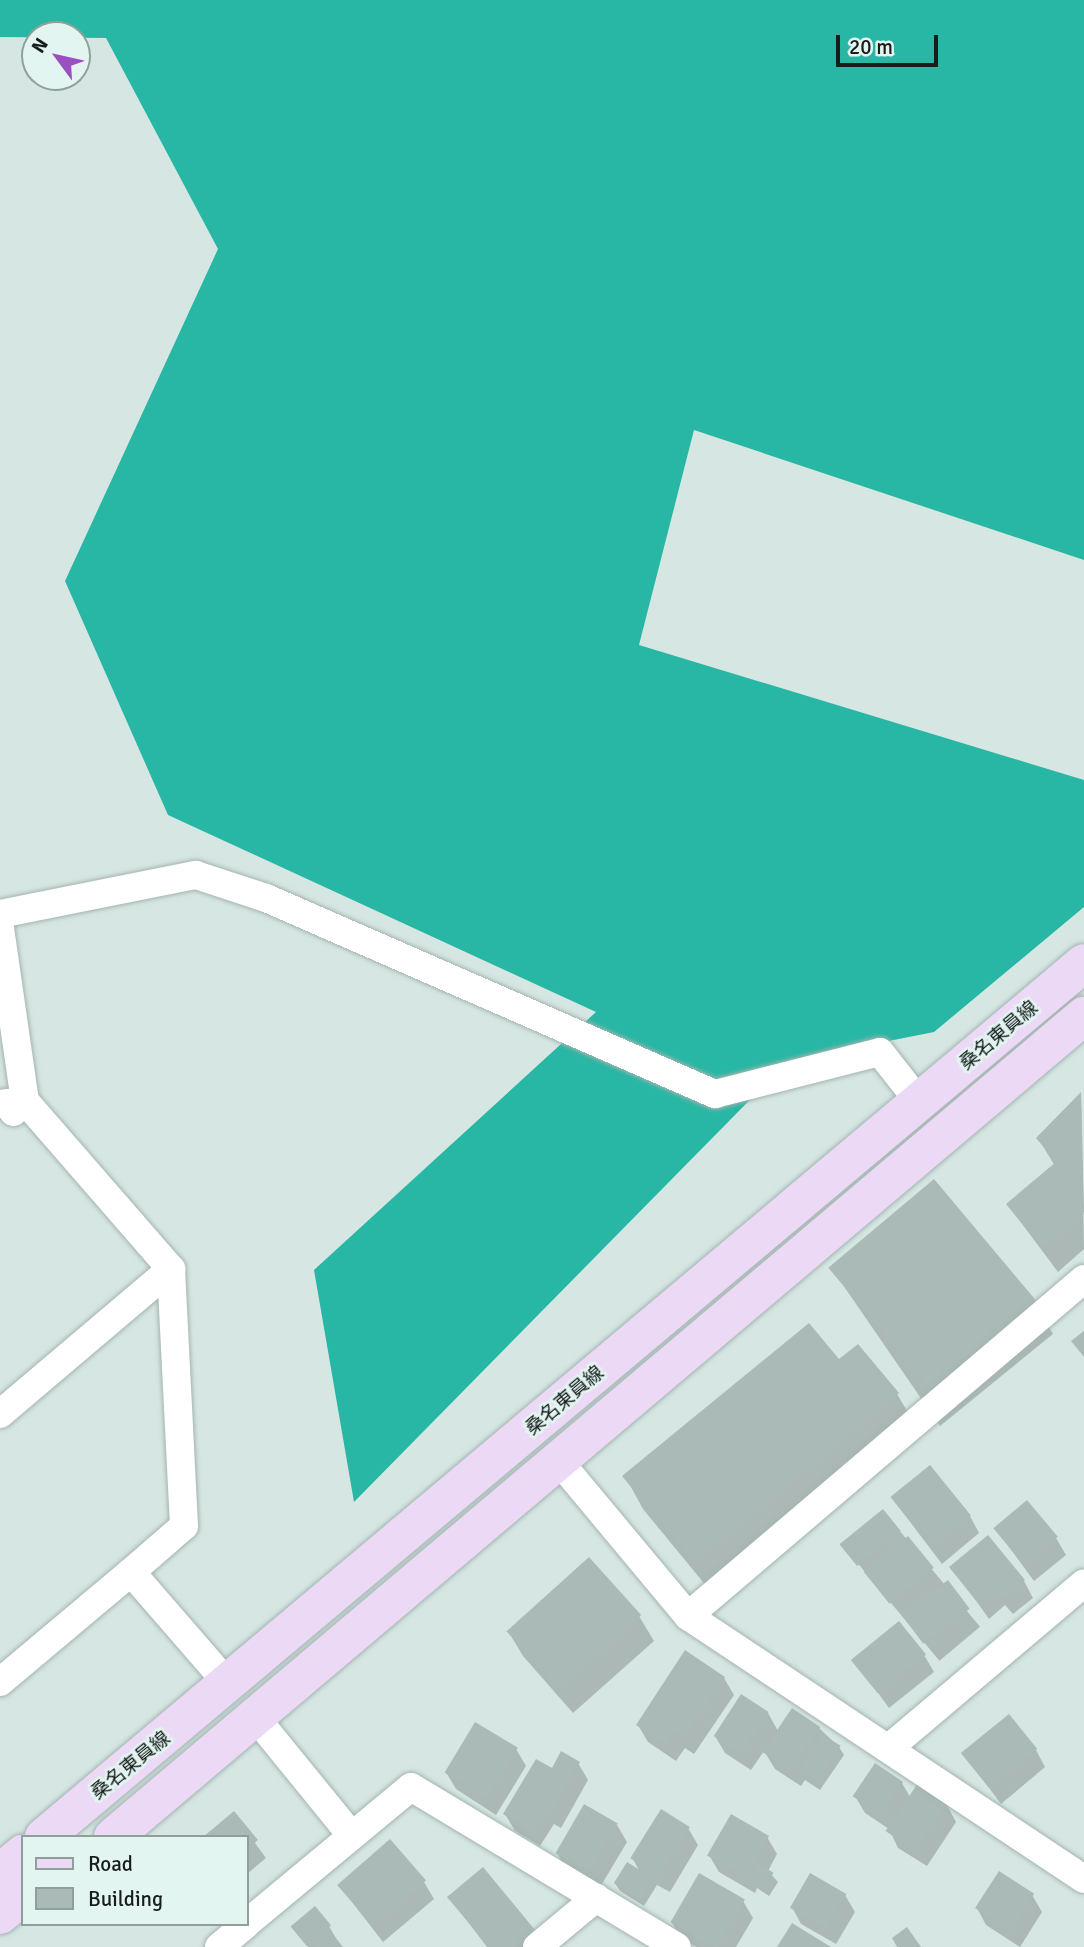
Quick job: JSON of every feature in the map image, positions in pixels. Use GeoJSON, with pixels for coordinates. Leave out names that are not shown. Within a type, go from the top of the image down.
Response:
{"type":"FeatureCollection","features":[{"type":"Feature","properties":{"kind":"main road","name":"桑名東員線"},"geometry":{"type":"LineString","coordinates":[[46,1835],[229,1685],[1084,963]]}},
{"type":"Feature","properties":{"kind":"main road","name":"桑名東員線"},"geometry":{"type":"LineString","coordinates":[[115,1835],[1082,1021]]}},
{"type":"Feature","properties":{"kind":"main road"},"geometry":{"type":"LineString","coordinates":[[95,1835],[206,1743],[256,1718]]}},
{"type":"Feature","properties":{"kind":"main road"},"geometry":{"type":"LineString","coordinates":[[0,1873],[21,1856]]}},
{"type":"Feature","properties":{"kind":"main road"},"geometry":{"type":"LineString","coordinates":[[0,1915],[21,1898]]}},
{"type":"Feature","properties":{"kind":"main road"},"geometry":{"type":"LineString","coordinates":[[0,1930],[21,1913]]}},
{"type":"Feature","properties":{"kind":"street"},"geometry":{"type":"LineString","coordinates":[[0,914],[196,875],[265,898],[715,1094],[880,1052],[920,1103]]}},
{"type":"Feature","properties":{"kind":"street"},"geometry":{"type":"LineString","coordinates":[[0,928],[13,1102],[0,1123]]}},
{"type":"Feature","properties":{"kind":"street"},"geometry":{"type":"LineString","coordinates":[[0,1682],[184,1526],[171,1269],[13,1102]]}},
{"type":"Feature","properties":{"kind":"street"},"geometry":{"type":"LineString","coordinates":[[0,1414],[171,1269]]}},
{"type":"Feature","properties":{"kind":"street"},"geometry":{"type":"LineString","coordinates":[[688,1616],[1084,1279]]}},
{"type":"Feature","properties":{"kind":"street"},"geometry":{"type":"LineString","coordinates":[[558,1460],[688,1616],[1084,1879]]}},
{"type":"Feature","properties":{"kind":"street"},"geometry":{"type":"LineString","coordinates":[[131,1572],[229,1685]]}},
{"type":"Feature","properties":{"kind":"street"},"geometry":{"type":"LineString","coordinates":[[889,1748],[1084,1583]]}},
{"type":"Feature","properties":{"kind":"street"},"geometry":{"type":"LineString","coordinates":[[256,1718],[351,1835]]}},
{"type":"Feature","properties":{"kind":"street"},"geometry":{"type":"LineString","coordinates":[[248,1922],[411,1787],[677,1947]]}},
{"type":"Feature","properties":{"kind":"street"},"geometry":{"type":"LineString","coordinates":[[537,1947],[596,1898]]}},
{"type":"Feature","properties":{"kind":"street"},"geometry":{"type":"LineString","coordinates":[[219,1947],[244,1926]]}},
{"type":"Feature","properties":{"kind":"green space"},"geometry":{"type":"Polygon","coordinates":[[[0,0],[1084,0],[1084,560],[694,430],[639,645],[1084,780],[1084,907],[934,1032],[788,1061],[354,1502],[314,1270],[596,1012],[168,815],[65,581],[218,249],[106,38],[91,38],[91,21],[21,21],[21,37],[0,37],[0,0]]]}},
{"type":"Feature","properties":{"kind":"building"},"geometry":{"type":"Polygon","coordinates":[[[1081,1092],[1084,1212],[1042,1248],[1006,1204],[1056,1162],[1036,1138],[1081,1092]]]}},
{"type":"Feature","properties":{"kind":"building"},"geometry":{"type":"Polygon","coordinates":[[[934,1179],[1036,1301],[930,1390],[828,1268],[934,1179]]]}},
{"type":"Feature","properties":{"kind":"building"},"geometry":{"type":"Polygon","coordinates":[[[809,1323],[839,1359],[858,1344],[899,1393],[693,1562],[622,1476],[809,1323]]]}},
{"type":"Feature","properties":{"kind":"building"},"geometry":{"type":"Polygon","coordinates":[[[1084,1331],[1084,1357],[1071,1341],[1084,1331]]]}},
{"type":"Feature","properties":{"kind":"building"},"geometry":{"type":"Polygon","coordinates":[[[930,1465],[971,1516],[931,1548],[890,1497],[930,1465]]]}},
{"type":"Feature","properties":{"kind":"building"},"geometry":{"type":"Polygon","coordinates":[[[1027,1500],[1058,1537],[1024,1565],[993,1528],[1027,1500]]]}},
{"type":"Feature","properties":{"kind":"building"},"geometry":{"type":"Polygon","coordinates":[[[883,1509],[901,1531],[857,1566],[839,1544],[883,1509]]]}},
{"type":"Feature","properties":{"kind":"building"},"geometry":{"type":"Polygon","coordinates":[[[988,1535],[1025,1580],[1002,1599],[994,1589],[978,1603],[949,1567],[988,1535]]]}},
{"type":"Feature","properties":{"kind":"building"},"geometry":{"type":"Polygon","coordinates":[[[908,1536],[934,1568],[890,1604],[864,1572],[908,1536]]]}},
{"type":"Feature","properties":{"kind":"building"},"geometry":{"type":"Polygon","coordinates":[[[589,1557],[641,1615],[559,1689],[507,1631],[589,1557]]]}},
{"type":"Feature","properties":{"kind":"building"},"geometry":{"type":"Polygon","coordinates":[[[948,1580],[970,1609],[923,1644],[902,1615],[948,1580]]]}},
{"type":"Feature","properties":{"kind":"building"},"geometry":{"type":"Polygon","coordinates":[[[899,1621],[926,1654],[878,1693],[851,1660],[899,1621]]]}},
{"type":"Feature","properties":{"kind":"building"},"geometry":{"type":"Polygon","coordinates":[[[685,1650],[725,1677],[684,1738],[675,1732],[666,1745],[636,1725],[685,1650]]]}},
{"type":"Feature","properties":{"kind":"building"},"geometry":{"type":"Polygon","coordinates":[[[741,1694],[769,1712],[741,1754],[714,1736],[741,1694]]]}},
{"type":"Feature","properties":{"kind":"building"},"geometry":{"type":"Polygon","coordinates":[[[792,1708],[820,1727],[791,1771],[762,1752],[792,1708]]]}},
{"type":"Feature","properties":{"kind":"building"},"geometry":{"type":"Polygon","coordinates":[[[1009,1714],[1037,1749],[989,1788],[961,1753],[1009,1714]]]}},
{"type":"Feature","properties":{"kind":"building"},"geometry":{"type":"Polygon","coordinates":[[[475,1722],[518,1748],[487,1798],[445,1773],[475,1722]]]}},
{"type":"Feature","properties":{"kind":"building"},"geometry":{"type":"Polygon","coordinates":[[[822,1734],[841,1746],[817,1783],[799,1771],[822,1734]]]}},
{"type":"Feature","properties":{"kind":"building"},"geometry":{"type":"Polygon","coordinates":[[[561,1751],[580,1762],[551,1812],[544,1809],[531,1830],[503,1814],[536,1759],[552,1768],[561,1751]]]}},
{"type":"Feature","properties":{"kind":"building"},"geometry":{"type":"Polygon","coordinates":[[[875,1763],[903,1782],[881,1815],[853,1796],[875,1763]]]}},
{"type":"Feature","properties":{"kind":"building"},"geometry":{"type":"Polygon","coordinates":[[[918,1783],[948,1803],[915,1851],[886,1831],[918,1783]]]}},
{"type":"Feature","properties":{"kind":"building"},"geometry":{"type":"Polygon","coordinates":[[[584,1804],[618,1824],[589,1873],[556,1853],[584,1804]]]}},
{"type":"Feature","properties":{"kind":"building"},"geometry":{"type":"Polygon","coordinates":[[[661,1809],[690,1827],[659,1876],[630,1858],[661,1809]]]}},
{"type":"Feature","properties":{"kind":"building"},"geometry":{"type":"Polygon","coordinates":[[[234,1811],[258,1840],[248,1849],[248,1835],[205,1835],[234,1811]]]}},
{"type":"Feature","properties":{"kind":"building"},"geometry":{"type":"Polygon","coordinates":[[[731,1814],[769,1836],[745,1878],[707,1856],[731,1814]]]}},
{"type":"Feature","properties":{"kind":"building"},"geometry":{"type":"Polygon","coordinates":[[[390,1839],[426,1881],[373,1926],[337,1885],[390,1839]]]}},
{"type":"Feature","properties":{"kind":"building"},"geometry":{"type":"Polygon","coordinates":[[[627,1862],[653,1878],[640,1900],[614,1883],[627,1862]]]}},
{"type":"Feature","properties":{"kind":"building"},"geometry":{"type":"Polygon","coordinates":[[[759,1864],[774,1873],[764,1888],[750,1879],[759,1864]]]}},
{"type":"Feature","properties":{"kind":"building"},"geometry":{"type":"Polygon","coordinates":[[[483,1867],[535,1930],[515,1947],[489,1947],[447,1897],[483,1867]]]}},
{"type":"Feature","properties":{"kind":"building"},"geometry":{"type":"Polygon","coordinates":[[[999,1871],[1034,1894],[1010,1931],[975,1908],[999,1871]]]}},
{"type":"Feature","properties":{"kind":"building"},"geometry":{"type":"Polygon","coordinates":[[[699,1873],[745,1900],[717,1947],[670,1922],[699,1873]]]}},
{"type":"Feature","properties":{"kind":"building"},"geometry":{"type":"Polygon","coordinates":[[[810,1873],[846,1894],[826,1929],[790,1908],[810,1873]]]}},
{"type":"Feature","properties":{"kind":"building"},"geometry":{"type":"Polygon","coordinates":[[[315,1906],[331,1925],[307,1946],[290,1927],[315,1906]]]}},
{"type":"Feature","properties":{"kind":"building"},"geometry":{"type":"Polygon","coordinates":[[[792,1923],[831,1947],[777,1947],[792,1923]]]}},
{"type":"Feature","properties":{"kind":"building"},"geometry":{"type":"Polygon","coordinates":[[[907,1927],[921,1947],[897,1947],[892,1938],[907,1927]]]}},
{"type":"Feature","properties":{"kind":"building"},"geometry":{"type":"Polygon","coordinates":[[[331,1932],[343,1947],[314,1947],[331,1932]]]}}]}
